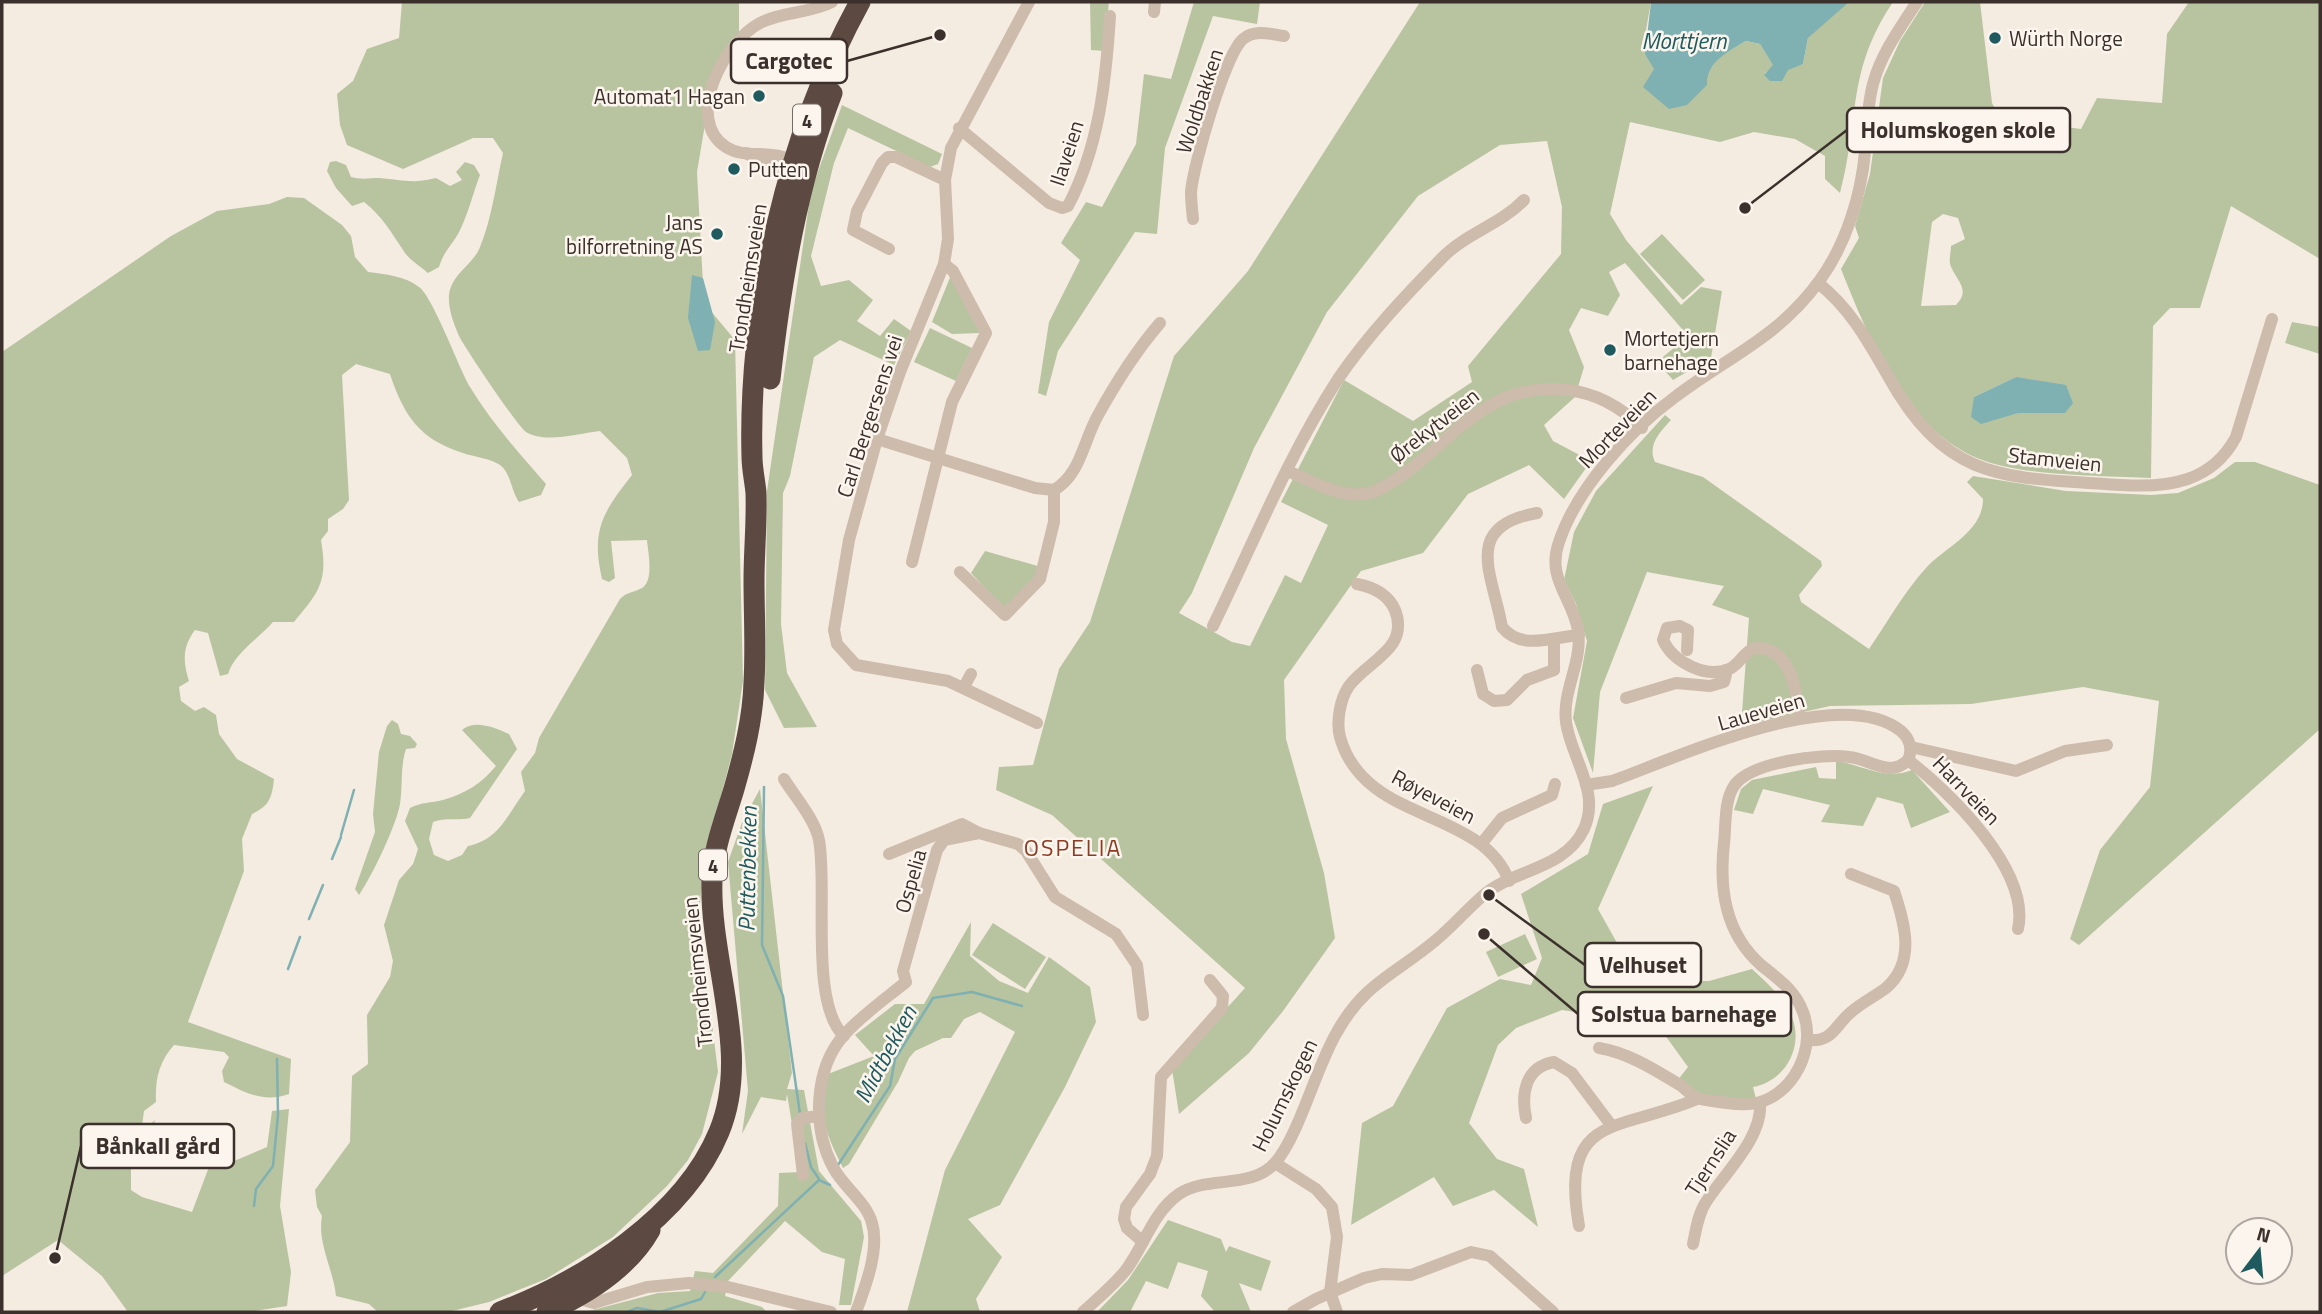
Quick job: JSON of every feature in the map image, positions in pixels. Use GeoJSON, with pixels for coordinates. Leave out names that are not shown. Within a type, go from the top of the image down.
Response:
{"type":"FeatureCollection","features":[{"type":"Feature","properties":{"kind":"highway","name":"Trondheimsveien"},"geometry":{"type":"LineString","coordinates":[[500,1312],[611,1274],[640,1248],[657,1219],[707,1156],[724,1118],[729,1096],[730,1054],[712,883],[714,859],[744,751],[753,697],[756,493],[763,459],[797,170],[821,81],[860,2]]}},
{"type":"Feature","properties":{"kind":"highway","name":"Trondheimsveien"},"geometry":{"type":"LineString","coordinates":[[797,170],[873,2]]}},
{"type":"Feature","properties":{"kind":"highway","name":"Trondheimsveien"},"geometry":{"type":"LineString","coordinates":[[547,1312],[574,1288]]}},
{"type":"Feature","properties":{"kind":"street"},"geometry":{"type":"LineString","coordinates":[[797,170],[763,152],[734,151],[719,142],[706,120],[708,101],[725,59],[736,41],[759,23],[814,10],[832,2]]}},
{"type":"Feature","properties":{"kind":"street","name":"Carl Bergersens vei"},"geometry":{"type":"LineString","coordinates":[[1029,2],[951,148],[945,180],[948,239],[944,264],[900,372],[877,439],[849,540],[835,620],[837,645],[856,665],[933,677],[964,687],[1037,723]]}},
{"type":"Feature","properties":{"kind":"street","name":"Morteveien"},"geometry":{"type":"LineString","coordinates":[[1513,879],[1559,856],[1576,841],[1588,815],[1586,785],[1566,722],[1567,695],[1579,653],[1579,635],[1575,618],[1555,575],[1556,548],[1593,479],[1642,428],[1677,395],[1766,337],[1818,284],[1841,243],[1858,189],[1875,77],[1890,44],[1917,2]]}},
{"type":"Feature","properties":{"kind":"street","name":"Ilaveien"},"geometry":{"type":"LineString","coordinates":[[960,128],[1049,203],[1062,208],[1068,206],[1087,162],[1096,131],[1107,72],[1110,16]]}},
{"type":"Feature","properties":{"kind":"street","name":"Woldbakken"},"geometry":{"type":"LineString","coordinates":[[1192,219],[1191,191],[1204,136],[1231,57],[1240,41],[1249,35],[1261,32],[1284,36]]}},
{"type":"Feature","properties":{"kind":"street"},"geometry":{"type":"LineString","coordinates":[[889,249],[853,230],[857,211],[883,163],[888,158],[896,158],[945,180]]}},
{"type":"Feature","properties":{"kind":"street"},"geometry":{"type":"LineString","coordinates":[[1213,626],[1328,394],[1385,318],[1457,244],[1499,220],[1524,200]]}},
{"type":"Feature","properties":{"kind":"street"},"geometry":{"type":"LineString","coordinates":[[912,562],[952,402],[986,332],[953,271],[944,264]]}},
{"type":"Feature","properties":{"kind":"street","name":"Stamveien"},"geometry":{"type":"LineString","coordinates":[[1818,284],[1849,313],[1907,410],[1928,435],[1966,462],[2014,478],[2136,485],[2169,484],[2193,478],[2213,467],[2227,454],[2236,437],[2272,319]]}},
{"type":"Feature","properties":{"kind":"street"},"geometry":{"type":"LineString","coordinates":[[877,439],[1035,488],[1054,490],[1069,478],[1095,421],[1122,373],[1160,323]]}},
{"type":"Feature","properties":{"kind":"street","name":"Ørekytveien"},"geometry":{"type":"LineString","coordinates":[[1288,471],[1342,493],[1360,495],[1374,492],[1490,404],[1532,390],[1562,389],[1593,396],[1621,410],[1642,428]]}},
{"type":"Feature","properties":{"kind":"street"},"geometry":{"type":"LineString","coordinates":[[960,572],[1005,615],[1040,579],[1054,522],[1054,490]]}},
{"type":"Feature","properties":{"kind":"street"},"geometry":{"type":"LineString","coordinates":[[1537,513],[1513,517],[1490,540],[1486,558],[1502,627],[1508,635],[1522,640],[1579,635]]}},
{"type":"Feature","properties":{"kind":"street","name":"Røyeveien"},"geometry":{"type":"LineString","coordinates":[[1357,584],[1387,597],[1394,608],[1397,625],[1392,645],[1346,692],[1338,723],[1345,750],[1364,777],[1393,801],[1482,843],[1513,879]]}},
{"type":"Feature","properties":{"kind":"street"},"geometry":{"type":"LineString","coordinates":[[1687,650],[1688,630],[1680,626],[1667,628],[1662,636],[1665,645],[1683,662],[1703,670],[1727,670]]}},
{"type":"Feature","properties":{"kind":"street"},"geometry":{"type":"LineString","coordinates":[[1478,670],[1483,694],[1493,701],[1507,700],[1527,680],[1552,672],[1556,662],[1554,639]]}},
{"type":"Feature","properties":{"kind":"street"},"geometry":{"type":"LineString","coordinates":[[1626,698],[1676,683],[1716,686],[1724,682],[1727,670],[1754,648],[1777,654],[1791,676],[1800,718]]}},
{"type":"Feature","properties":{"kind":"street"},"geometry":{"type":"LineString","coordinates":[[964,687],[971,674]]}},
{"type":"Feature","properties":{"kind":"street","name":"Laueveien"},"geometry":{"type":"LineString","coordinates":[[1586,785],[1612,781],[1800,718],[1831,714],[1869,716],[1900,731],[1910,753]]}},
{"type":"Feature","properties":{"kind":"street"},"geometry":{"type":"LineString","coordinates":[[1599,1048],[1632,1058],[1698,1099],[1740,1105],[1760,1103],[1776,1096],[1787,1086],[1799,1066],[1807,1040],[1805,1019],[1794,995],[1745,947],[1726,908],[1721,874],[1731,791],[1740,779],[1753,771],[1815,757],[1852,757],[1890,768],[1903,765],[1910,753],[2016,771],[2065,751],[2107,745]]}},
{"type":"Feature","properties":{"kind":"street","name":"Harrveien"},"geometry":{"type":"LineString","coordinates":[[1910,753],[1992,843],[2019,907],[2018,929]]}},
{"type":"Feature","properties":{"kind":"street"},"geometry":{"type":"LineString","coordinates":[[784,779],[818,835],[824,973],[832,1020],[844,1036]]}},
{"type":"Feature","properties":{"kind":"street","name":"Røyeveien"},"geometry":{"type":"LineString","coordinates":[[1482,843],[1502,818],[1552,795],[1555,784]]}},
{"type":"Feature","properties":{"kind":"street"},"geometry":{"type":"LineString","coordinates":[[889,854],[962,824],[979,833]]}},
{"type":"Feature","properties":{"kind":"street","name":"Ospelia"},"geometry":{"type":"LineString","coordinates":[[856,1312],[873,1245],[872,1223],[866,1210],[833,1168],[825,1148],[820,1116],[825,1071],[844,1036],[906,982],[903,971],[937,850],[944,840],[979,833],[1018,844],[1026,850],[1055,897],[1116,934],[1137,965],[1143,1015]]}},
{"type":"Feature","properties":{"kind":"street"},"geometry":{"type":"LineString","coordinates":[[1807,1040],[1821,1041],[1831,1036],[1847,1016],[1892,981],[1905,958],[1905,929],[1895,891],[1852,874]]}},
{"type":"Feature","properties":{"kind":"street","name":"Holumskogen"},"geometry":{"type":"LineString","coordinates":[[1083,1312],[1125,1271],[1164,1208],[1184,1192],[1253,1177],[1275,1163],[1292,1133],[1331,1042],[1356,1003],[1373,984],[1433,942],[1489,891],[1513,879]]}},
{"type":"Feature","properties":{"kind":"street"},"geometry":{"type":"LineString","coordinates":[[1143,1242],[1127,1228],[1125,1211],[1156,1162],[1161,1077],[1223,1008],[1223,996],[1210,980]]}},
{"type":"Feature","properties":{"kind":"street"},"geometry":{"type":"LineString","coordinates":[[1527,1118],[1522,1098],[1526,1083],[1534,1070],[1554,1062],[1572,1073],[1611,1125]]}},
{"type":"Feature","properties":{"kind":"street"},"geometry":{"type":"LineString","coordinates":[[1578,1226],[1573,1195],[1575,1171],[1588,1144],[1611,1125],[1672,1110],[1698,1099]]}},
{"type":"Feature","properties":{"kind":"street","name":"Tjernslia"},"geometry":{"type":"LineString","coordinates":[[1693,1244],[1700,1213],[1742,1153],[1759,1119],[1760,1103]]}},
{"type":"Feature","properties":{"kind":"street"},"geometry":{"type":"LineString","coordinates":[[803,1175],[797,1124],[802,1118],[820,1116]]}},
{"type":"Feature","properties":{"kind":"street"},"geometry":{"type":"LineString","coordinates":[[1275,1163],[1316,1189],[1332,1207],[1337,1237],[1330,1292],[1337,1312]]}},
{"type":"Feature","properties":{"kind":"street"},"geometry":{"type":"LineString","coordinates":[[1293,1312],[1330,1292],[1372,1276],[1411,1275],[1454,1256],[1478,1252],[1490,1256],[1553,1312]]}},
{"type":"Feature","properties":{"kind":"street"},"geometry":{"type":"LineString","coordinates":[[574,1288],[586,1302],[598,1303],[659,1284],[701,1283],[831,1312]]}},
{"type":"Feature","properties":{"kind":"green space"},"geometry":{"type":"Polygon","coordinates":[[[402,2],[739,2],[739,32],[710,94],[697,172],[704,303],[735,340],[743,681],[732,754],[703,865],[699,917],[718,1072],[702,1134],[688,1160],[667,1186],[613,1237],[546,1279],[489,1302],[448,1312],[378,1312],[369,1304],[336,1296],[323,1246],[322,1216],[317,1207],[315,1190],[350,1142],[352,1076],[368,1064],[367,1015],[390,977],[393,961],[384,925],[399,880],[413,864],[418,849],[405,821],[410,808],[459,795],[479,783],[496,766],[462,730],[479,725],[509,734],[517,749],[470,818],[433,822],[429,839],[434,855],[448,861],[462,855],[468,846],[479,843],[495,832],[525,791],[521,772],[535,753],[539,738],[620,599],[645,586],[650,567],[647,540],[611,541],[615,578],[609,582],[602,579],[599,535],[606,512],[632,475],[627,458],[600,431],[563,437],[543,437],[526,432],[481,370],[455,326],[449,306],[451,287],[477,253],[491,213],[503,153],[493,138],[473,138],[403,169],[347,145],[340,125],[337,94],[353,81],[367,49],[399,38],[402,2]]]}},
{"type":"Feature","properties":{"kind":"green space"},"geometry":{"type":"Polygon","coordinates":[[[1090,2],[1109,2],[1104,51],[1091,50],[1090,2]]]}},
{"type":"Feature","properties":{"kind":"green space"},"geometry":{"type":"Polygon","coordinates":[[[1194,2],[1260,2],[1257,24],[1213,16],[1165,148],[1157,234],[1135,232],[1058,351],[1046,396],[1038,393],[1049,322],[1080,260],[1061,243],[1086,202],[1102,207],[1136,144],[1144,74],[1171,79],[1194,2]]]}},
{"type":"Feature","properties":{"kind":"green space"},"geometry":{"type":"Polygon","coordinates":[[[1420,2],[1651,2],[1644,41],[1706,75],[1720,56],[1746,41],[1760,44],[1774,66],[1764,74],[1803,64],[1808,38],[1833,12],[1849,2],[1893,2],[1878,27],[1861,73],[1840,193],[1825,179],[1825,156],[1795,139],[1754,132],[1720,142],[1630,122],[1610,214],[1626,240],[1681,305],[1701,287],[1722,291],[1711,358],[1673,380],[1657,362],[1688,336],[1625,263],[1609,272],[1620,295],[1608,316],[1581,308],[1569,330],[1584,367],[1575,397],[1544,425],[1553,441],[1591,461],[1564,499],[1529,465],[1468,494],[1423,553],[1361,571],[1284,680],[1286,739],[1324,873],[1335,938],[1249,1053],[1179,1114],[1172,1069],[1245,988],[1052,815],[996,790],[999,767],[1033,765],[1059,669],[1090,622],[1174,356],[1248,271],[1420,2]],[[1547,141],[1500,145],[1418,196],[1327,312],[1254,448],[1192,593],[1179,613],[1232,642],[1250,646],[1285,575],[1301,583],[1328,525],[1281,502],[1344,380],[1413,421],[1472,382],[1468,366],[1561,254],[1562,207],[1547,141]]]}},
{"type":"Feature","properties":{"kind":"green space"},"geometry":{"type":"Polygon","coordinates":[[[1925,2],[1980,2],[1992,103],[1999,118],[2081,129],[2097,98],[2162,103],[2167,34],[2189,2],[2320,2],[2320,259],[2231,206],[2200,308],[2170,308],[2153,326],[2151,478],[2022,470],[1985,461],[1958,448],[1934,429],[1894,381],[1864,325],[1841,269],[1859,238],[1855,226],[1870,174],[1883,78],[1900,41],[1925,2]],[[1943,214],[1932,222],[1921,306],[1956,305],[1963,294],[1950,260],[1951,246],[1965,239],[1958,218],[1943,214]],[[2016,377],[1974,397],[2018,413],[2065,413],[2016,377]]]}},
{"type":"Feature","properties":{"kind":"green space"},"geometry":{"type":"Polygon","coordinates":[[[842,105],[942,154],[938,164],[930,167],[848,128],[834,163],[811,256],[821,286],[849,280],[873,300],[857,321],[880,336],[894,319],[911,331],[894,365],[840,340],[814,357],[790,476],[783,493],[781,624],[787,673],[817,727],[784,728],[765,690],[767,491],[811,191],[842,105]]]}},
{"type":"Feature","properties":{"kind":"green space"},"geometry":{"type":"Polygon","coordinates":[[[330,162],[346,165],[351,177],[355,178],[414,181],[436,178],[450,186],[462,180],[456,172],[465,162],[474,165],[480,175],[469,209],[439,267],[428,273],[408,256],[386,224],[370,207],[364,202],[352,206],[336,188],[327,171],[330,162]]]}},
{"type":"Feature","properties":{"kind":"green space"},"geometry":{"type":"Polygon","coordinates":[[[287,197],[304,198],[342,225],[351,236],[355,257],[368,272],[408,280],[425,293],[478,400],[546,484],[541,495],[519,502],[504,468],[487,459],[463,453],[435,441],[415,424],[408,414],[390,374],[356,364],[342,375],[349,500],[343,509],[328,519],[328,531],[321,540],[323,566],[316,593],[294,622],[273,622],[241,653],[228,674],[220,676],[208,633],[195,630],[191,636],[185,655],[189,681],[179,687],[181,701],[195,711],[204,707],[216,715],[219,734],[237,759],[274,779],[269,801],[252,814],[242,839],[244,871],[188,1022],[291,1059],[289,1094],[263,1097],[240,1090],[224,1082],[222,1071],[229,1057],[224,1052],[174,1045],[159,1071],[156,1102],[144,1111],[141,1133],[155,1120],[145,1153],[137,1153],[131,1163],[131,1190],[142,1197],[192,1212],[209,1167],[225,1165],[267,1147],[272,1111],[289,1109],[280,1206],[291,1272],[287,1306],[247,1312],[128,1312],[102,1276],[58,1240],[2,1276],[2,352],[171,236],[217,211],[269,204],[287,197]]]}},
{"type":"Feature","properties":{"kind":"green space"},"geometry":{"type":"Polygon","coordinates":[[[1662,234],[1705,280],[1683,300],[1640,254],[1662,234]]]}},
{"type":"Feature","properties":{"kind":"green space"},"geometry":{"type":"Polygon","coordinates":[[[951,275],[981,333],[952,334],[932,322],[951,275]]]}},
{"type":"Feature","properties":{"kind":"green space"},"geometry":{"type":"Polygon","coordinates":[[[2292,322],[2320,327],[2320,354],[2285,343],[2292,322]]]}},
{"type":"Feature","properties":{"kind":"green space"},"geometry":{"type":"Polygon","coordinates":[[[930,328],[972,348],[956,381],[914,362],[930,328]]]}},
{"type":"Feature","properties":{"kind":"green space"},"geometry":{"type":"Polygon","coordinates":[[[1665,415],[1671,420],[1654,444],[1655,462],[1703,477],[1821,561],[1822,566],[1799,595],[1801,602],[1869,649],[1918,577],[1977,521],[1983,499],[1967,482],[1973,476],[2066,491],[2151,495],[2178,493],[2214,478],[2235,462],[2255,462],[2320,485],[2320,729],[2079,945],[2070,939],[2100,850],[2150,787],[2159,701],[2083,687],[1971,704],[1830,706],[1741,726],[1749,618],[1712,605],[1724,586],[1647,572],[1600,692],[1593,773],[1573,718],[1587,641],[1576,604],[1564,580],[1574,532],[1596,491],[1665,415]]]}},
{"type":"Feature","properties":{"kind":"green space"},"geometry":{"type":"Polygon","coordinates":[[[985,551],[1041,567],[1029,587],[1004,609],[971,573],[985,551]]]}},
{"type":"Feature","properties":{"kind":"green space"},"geometry":{"type":"Polygon","coordinates":[[[392,720],[398,724],[401,734],[410,736],[417,744],[415,748],[406,749],[398,813],[383,851],[359,895],[355,889],[375,832],[373,814],[379,752],[387,726],[392,720]]]}},
{"type":"Feature","properties":{"kind":"green space"},"geometry":{"type":"Polygon","coordinates":[[[1836,761],[1883,773],[1912,770],[1950,812],[1911,828],[1903,804],[1877,797],[1863,826],[1821,822],[1830,805],[1763,789],[1753,814],[1734,810],[1741,789],[1752,780],[1816,767],[1819,778],[1836,779],[1836,761]]]}},
{"type":"Feature","properties":{"kind":"green space"},"geometry":{"type":"Polygon","coordinates":[[[1653,786],[1598,909],[1630,966],[1666,981],[1709,981],[1752,969],[1770,986],[1790,1012],[1795,1042],[1788,1063],[1773,1079],[1753,1087],[1757,1103],[1704,1096],[1677,1081],[1688,1067],[1657,1024],[1562,1010],[1516,1028],[1498,1045],[1469,1123],[1497,1159],[1524,1169],[1538,1227],[1494,1190],[1453,1206],[1434,1177],[1351,1225],[1362,1123],[1393,1106],[1447,1008],[1500,979],[1531,985],[1542,958],[1521,894],[1588,854],[1603,804],[1653,786]]]}},
{"type":"Feature","properties":{"kind":"green space"},"geometry":{"type":"Polygon","coordinates":[[[760,789],[792,1073],[787,1089],[804,1090],[819,1171],[861,1221],[864,1237],[851,1305],[839,1305],[845,1259],[822,1252],[785,1221],[728,1281],[725,1296],[762,1307],[767,1312],[585,1312],[658,1293],[690,1291],[695,1271],[713,1273],[778,1206],[779,1173],[800,1172],[787,1094],[786,1101],[761,1097],[742,1134],[748,1091],[728,862],[743,820],[760,789]]]}},
{"type":"Feature","properties":{"kind":"green space"},"geometry":{"type":"Polygon","coordinates":[[[971,922],[970,956],[999,981],[1028,993],[1049,957],[1090,987],[1096,1022],[1065,1087],[1000,1205],[968,1219],[1002,1257],[976,1299],[980,1312],[907,1312],[945,1170],[1015,1032],[980,1012],[964,1019],[951,1038],[943,1038],[915,1051],[849,1164],[843,1168],[828,1133],[823,1100],[828,1074],[874,1056],[855,1035],[895,1004],[924,1004],[971,922]]]}},
{"type":"Feature","properties":{"kind":"green space"},"geometry":{"type":"Polygon","coordinates":[[[993,923],[1046,957],[1025,989],[972,955],[993,923]]]}},
{"type":"Feature","properties":{"kind":"green space"},"geometry":{"type":"Polygon","coordinates":[[[1525,934],[1537,959],[1498,977],[1486,952],[1525,934]]]}},
{"type":"Feature","properties":{"kind":"green space"},"geometry":{"type":"Polygon","coordinates":[[[1168,1220],[1221,1239],[1226,1252],[1229,1246],[1271,1261],[1261,1291],[1239,1283],[1251,1312],[1215,1312],[1201,1296],[1208,1271],[1178,1262],[1168,1289],[1146,1281],[1130,1312],[1097,1312],[1128,1280],[1168,1220]]]}},
{"type":"Feature","properties":{"kind":"water","name":"Morttjern"},"geometry":{"type":"Polygon","coordinates":[[[1651,2],[1849,2],[1808,38],[1803,64],[1788,70],[1782,81],[1770,81],[1764,75],[1773,65],[1760,44],[1746,41],[1714,64],[1707,85],[1687,105],[1669,109],[1643,87],[1654,69],[1645,54],[1651,2]]]}},
{"type":"Feature","properties":{"kind":"water"},"geometry":{"type":"Polygon","coordinates":[[[692,275],[703,278],[715,322],[710,350],[698,351],[688,318],[692,275]]]}},
{"type":"Feature","properties":{"kind":"water"},"geometry":{"type":"Polygon","coordinates":[[[2016,377],[2066,385],[2073,403],[2065,413],[2018,413],[1981,424],[1971,417],[1974,397],[2016,377]]]}},
{"type":"Feature","properties":{"kind":"waterway","name":"Puttenbekken"},"geometry":{"type":"LineString","coordinates":[[764,787],[762,945],[783,996],[800,1114]]}},
{"type":"Feature","properties":{"kind":"waterway"},"geometry":{"type":"LineString","coordinates":[[341,835],[354,790]]}},
{"type":"Feature","properties":{"kind":"waterway"},"geometry":{"type":"LineString","coordinates":[[332,859],[341,837]]}},
{"type":"Feature","properties":{"kind":"waterway"},"geometry":{"type":"LineString","coordinates":[[309,919],[323,885]]}},
{"type":"Feature","properties":{"kind":"waterway"},"geometry":{"type":"LineString","coordinates":[[288,969],[300,937]]}},
{"type":"Feature","properties":{"kind":"waterway","name":"Midtbekken"},"geometry":{"type":"LineString","coordinates":[[838,1165],[890,1086],[895,1059],[933,998],[972,992],[1022,1006]]}},
{"type":"Feature","properties":{"kind":"waterway"},"geometry":{"type":"LineString","coordinates":[[254,1206],[256,1189],[273,1166],[278,1115],[277,1059]]}},
{"type":"Feature","properties":{"kind":"waterway","name":"Puttenbekken"},"geometry":{"type":"LineString","coordinates":[[805,1143],[811,1167],[819,1179]]}},
{"type":"Feature","properties":{"kind":"waterway"},"geometry":{"type":"LineString","coordinates":[[715,1277],[819,1180],[830,1185]]}},
{"type":"Feature","properties":{"kind":"waterway"},"geometry":{"type":"LineString","coordinates":[[627,1312],[637,1308],[660,1312],[701,1299],[705,1292]]}},
{"type":"Feature","properties":{"kind":"place","name":"Cargotec"},"geometry":{"type":"Point","coordinates":[940,35]}},
{"type":"Feature","properties":{"kind":"place","name":"Würth Norge"},"geometry":{"type":"Point","coordinates":[1995,38]}},
{"type":"Feature","properties":{"kind":"place","name":"Automat1 Hagan"},"geometry":{"type":"Point","coordinates":[759,96]}},
{"type":"Feature","properties":{"kind":"place","name":"Putten"},"geometry":{"type":"Point","coordinates":[734,169]}},
{"type":"Feature","properties":{"kind":"place","name":"Holumskogen skole"},"geometry":{"type":"Point","coordinates":[1745,208]}},
{"type":"Feature","properties":{"kind":"place","name":"Jans bilforretning AS"},"geometry":{"type":"Point","coordinates":[717,234]}},
{"type":"Feature","properties":{"kind":"place","name":"Mortetjern barnehage"},"geometry":{"type":"Point","coordinates":[1610,350]}},
{"type":"Feature","properties":{"kind":"place","name":"Velhuset"},"geometry":{"type":"Point","coordinates":[1489,895]}},
{"type":"Feature","properties":{"kind":"place","name":"Solstua barnehage"},"geometry":{"type":"Point","coordinates":[1484,934]}},
{"type":"Feature","properties":{"kind":"place","name":"Bånkall gård"},"geometry":{"type":"Point","coordinates":[55,1258]}},
{"type":"Feature","properties":{"kind":"district","name":"OSPELIA"},"geometry":{"type":"Point","coordinates":[1073,847]}}]}
